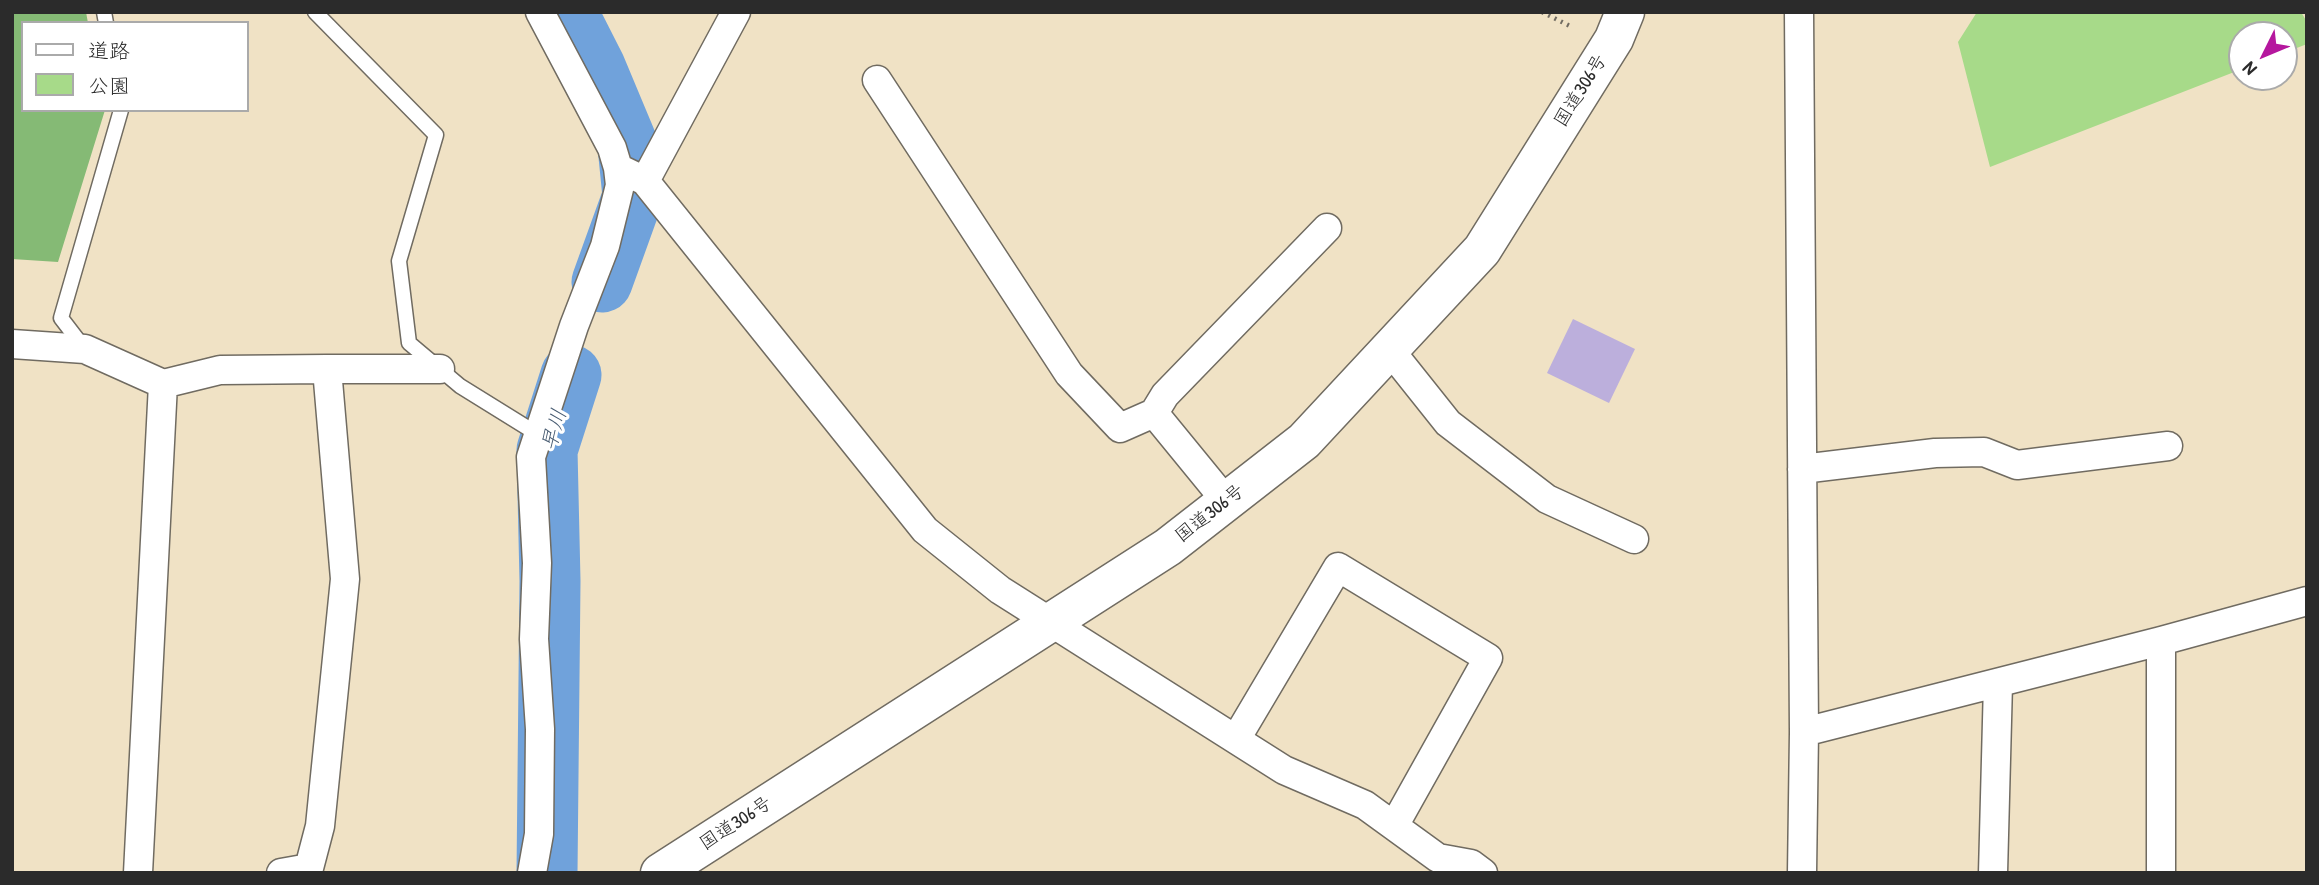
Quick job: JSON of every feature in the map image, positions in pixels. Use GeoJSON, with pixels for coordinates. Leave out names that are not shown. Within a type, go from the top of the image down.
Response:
{"type":"FeatureCollection","features":[{"type":"Feature","properties":{"kind":"highway","name":"国道306号"},"geometry":{"type":"LineString","coordinates":[[660,873],[1168,547],[1304,441],[1482,250],[1614,39],[1625,12]]}},
{"type":"Feature","properties":{"kind":"street"},"geometry":{"type":"LineString","coordinates":[[540,12],[612,148],[631,174],[925,530],[1000,590],[1284,770],[1365,804],[1394,826],[1434,865],[1471,864],[1483,873]]}},
{"type":"Feature","properties":{"kind":"street"},"geometry":{"type":"LineString","coordinates":[[532,873],[539,834],[540,729],[534,639],[537,563],[531,457],[574,326],[605,246],[620,185],[631,174],[736,12]]}},
{"type":"Feature","properties":{"kind":"street"},"geometry":{"type":"LineString","coordinates":[[1799,12],[1804,732],[1802,873]]}},
{"type":"Feature","properties":{"kind":"street"},"geometry":{"type":"LineString","coordinates":[[877,80],[1069,374],[1120,428],[1154,413],[1165,395],[1327,228]]}},
{"type":"Feature","properties":{"kind":"street"},"geometry":{"type":"LineString","coordinates":[[12,344],[85,349],[163,384],[220,370],[440,369]]}},
{"type":"Feature","properties":{"kind":"street"},"geometry":{"type":"LineString","coordinates":[[1389,349],[1448,423],[1547,499],[1634,539]]}},
{"type":"Feature","properties":{"kind":"street"},"geometry":{"type":"LineString","coordinates":[[281,873],[309,868],[320,826],[345,579],[327,369]]}},
{"type":"Feature","properties":{"kind":"street"},"geometry":{"type":"LineString","coordinates":[[138,873],[163,384]]}},
{"type":"Feature","properties":{"kind":"street"},"geometry":{"type":"LineString","coordinates":[[1154,413],[1226,501]]}},
{"type":"Feature","properties":{"kind":"street"},"geometry":{"type":"LineString","coordinates":[[1802,468],[1935,453],[1984,452],[2017,464],[2168,446]]}},
{"type":"Feature","properties":{"kind":"street"},"geometry":{"type":"LineString","coordinates":[[1236,740],[1338,567],[1488,658],[1394,826]]}},
{"type":"Feature","properties":{"kind":"street"},"geometry":{"type":"LineString","coordinates":[[1804,732],[2307,601]]}},
{"type":"Feature","properties":{"kind":"street"},"geometry":{"type":"LineString","coordinates":[[2161,641],[2161,873]]}},
{"type":"Feature","properties":{"kind":"street"},"geometry":{"type":"LineString","coordinates":[[1993,873],[1998,682]]}},
{"type":"Feature","properties":{"kind":"lane"},"geometry":{"type":"LineString","coordinates":[[316,12],[436,135],[399,261],[409,343],[460,386],[539,435]]}},
{"type":"Feature","properties":{"kind":"lane"},"geometry":{"type":"LineString","coordinates":[[85,349],[61,318],[120,112]]}},
{"type":"Feature","properties":{"kind":"path"},"geometry":{"type":"LineString","coordinates":[[1542,12],[1570,26]]}},
{"type":"Feature","properties":{"kind":"green space"},"geometry":{"type":"Polygon","coordinates":[[[12,12],[86,12],[88,21],[21,21],[21,112],[104,112],[58,262],[12,259],[12,12]]]}},
{"type":"Feature","properties":{"kind":"green space"},"geometry":{"type":"Polygon","coordinates":[[[1977,12],[2301,12],[2307,22],[2307,44],[2298,48],[2298,21],[2228,21],[2228,74],[1990,167],[1958,42],[1977,12]]]}},
{"type":"Feature","properties":{"kind":"building"},"geometry":{"type":"Polygon","coordinates":[[[1573,319],[1635,349],[1609,403],[1547,373],[1573,319]]]}},
{"type":"Feature","properties":{"kind":"waterway","name":"早川"},"geometry":{"type":"LineString","coordinates":[[567,12],[595,67],[628,146],[633,196],[602,282]]}},
{"type":"Feature","properties":{"kind":"waterway","name":"早川"},"geometry":{"type":"LineString","coordinates":[[547,873],[550,581],[547,450],[571,375]]}}]}
